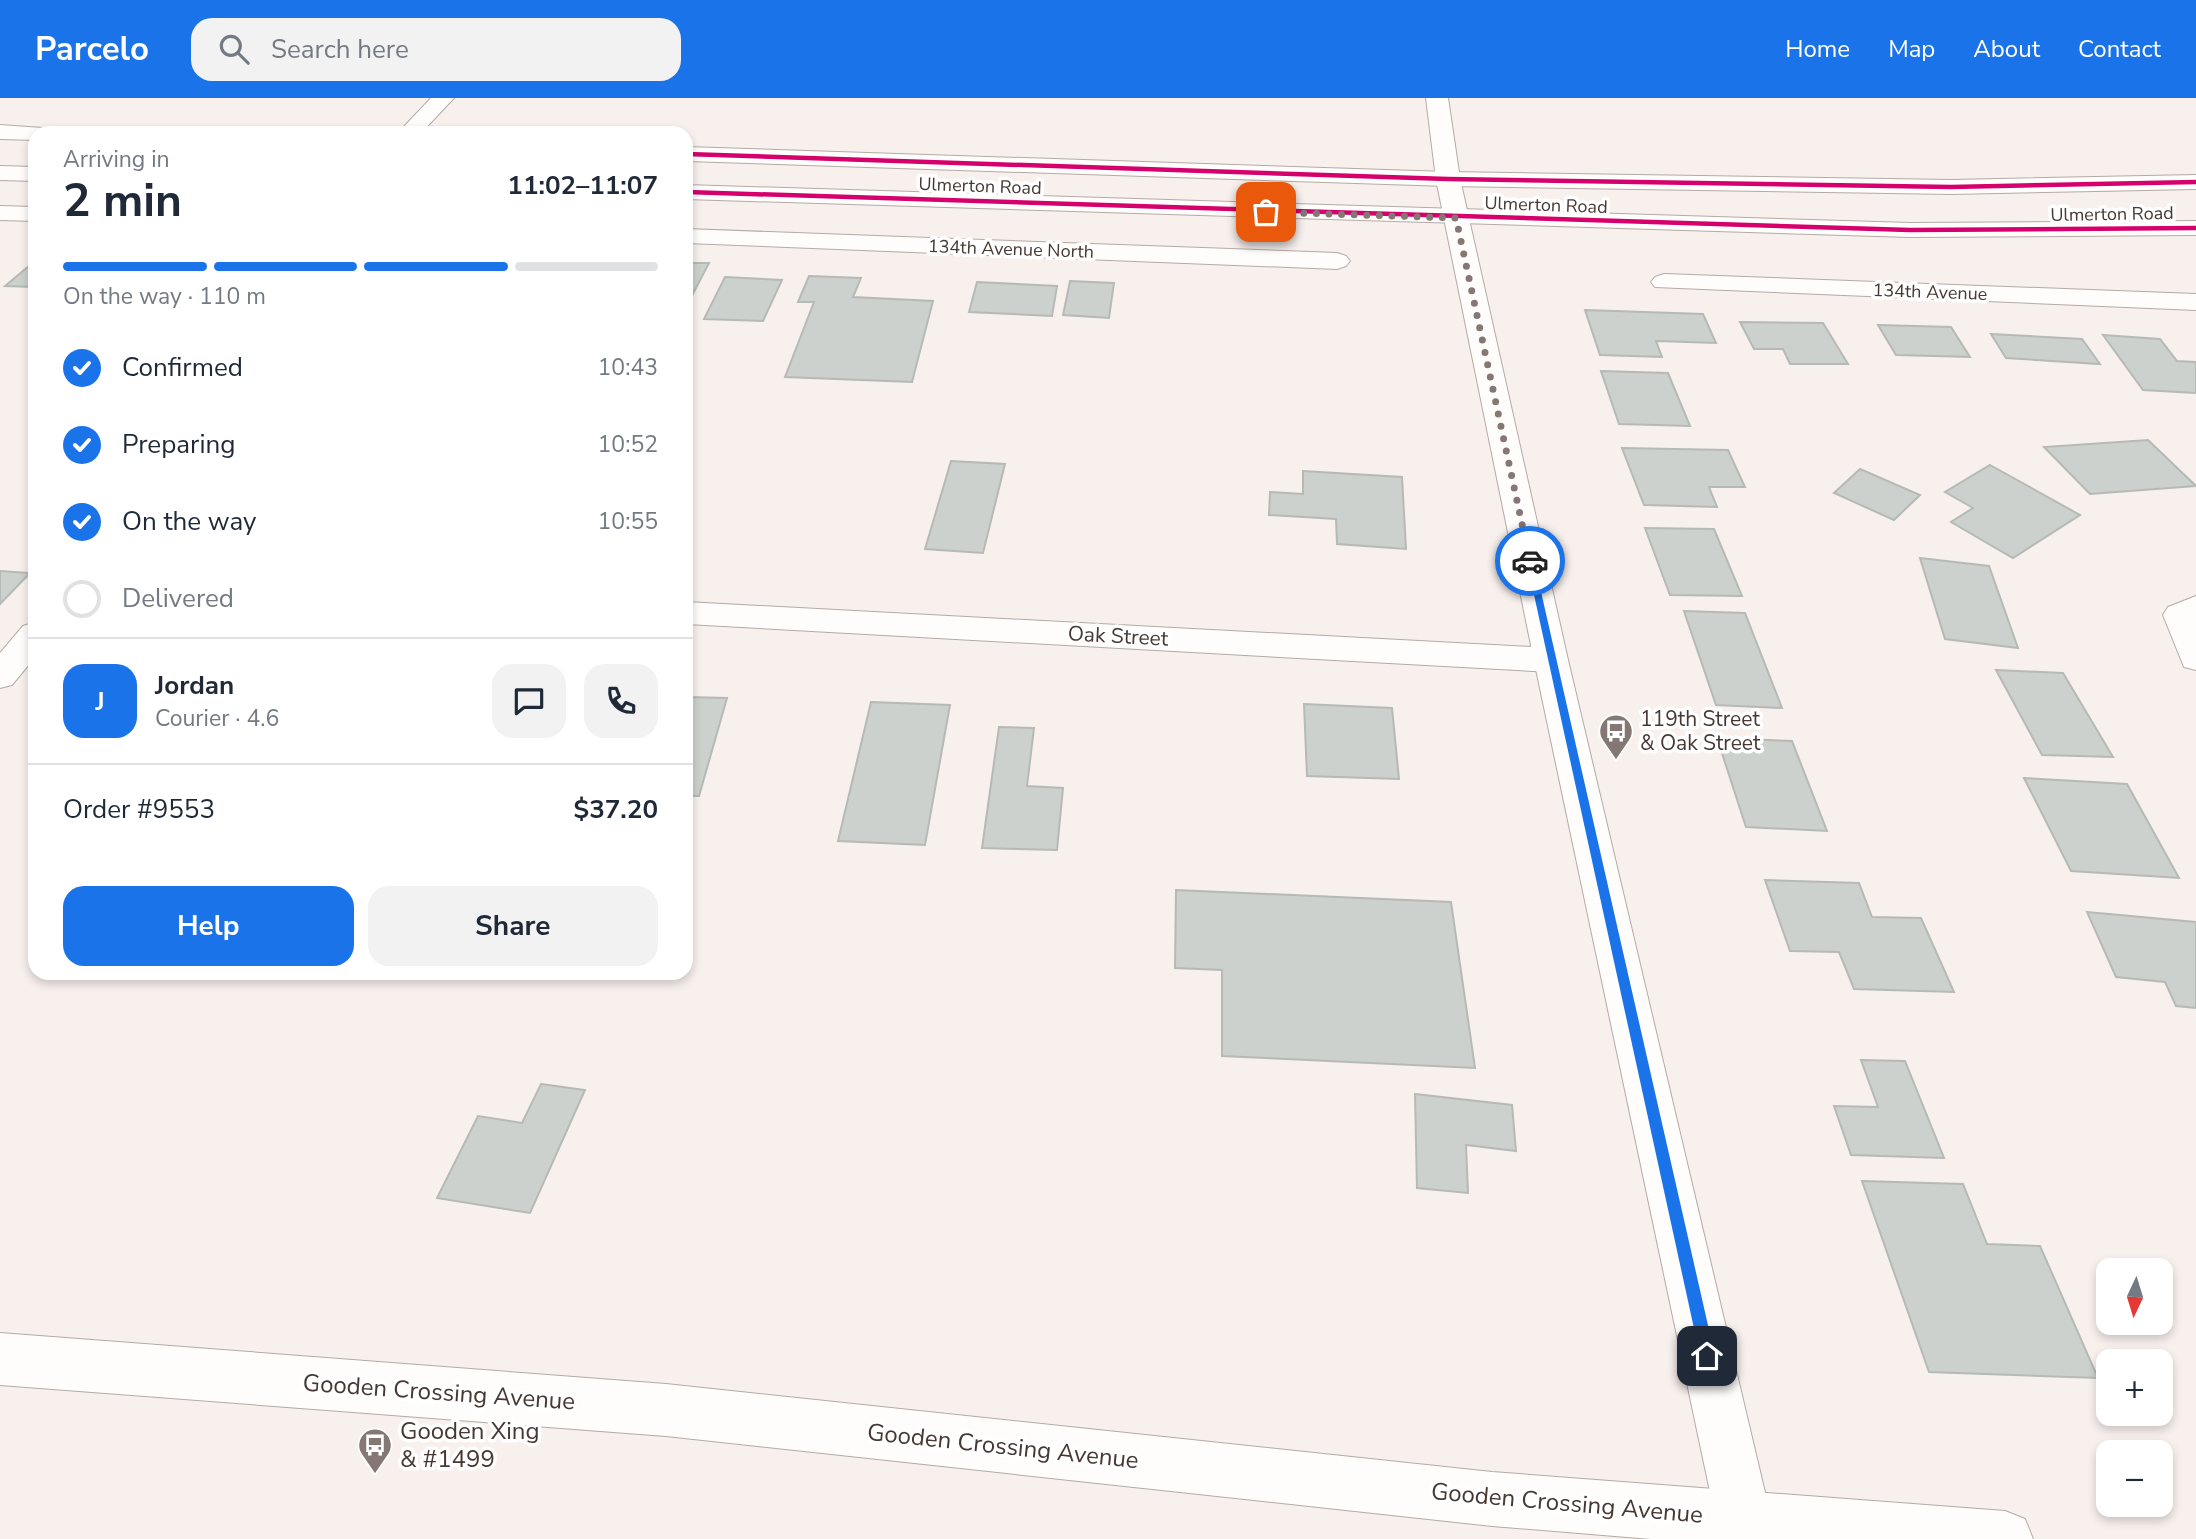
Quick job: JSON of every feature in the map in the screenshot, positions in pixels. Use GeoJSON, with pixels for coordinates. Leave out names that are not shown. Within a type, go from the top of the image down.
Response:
{"type":"FeatureCollection","features":[{"type":"Feature","properties":{"kind":"street"},"geometry":{"type":"LineString","coordinates":[[417,126],[443,98]]}},
{"type":"Feature","properties":{"kind":"street"},"geometry":{"type":"LineString","coordinates":[[1437,98],[1448,179],[1551,660],[1746,1528]]}},
{"type":"Feature","properties":{"kind":"street"},"geometry":{"type":"LineString","coordinates":[[0,132],[28,133]]}},
{"type":"Feature","properties":{"kind":"street","name":"Ulmerton Road"},"geometry":{"type":"LineString","coordinates":[[693,154],[1448,179],[1951,187],[2196,182]]}},
{"type":"Feature","properties":{"kind":"street"},"geometry":{"type":"LineString","coordinates":[[0,155],[28,156]]}},
{"type":"Feature","properties":{"kind":"street"},"geometry":{"type":"LineString","coordinates":[[0,173],[28,174]]}},
{"type":"Feature","properties":{"kind":"street","name":"Ulmerton Road"},"geometry":{"type":"LineString","coordinates":[[693,192],[1910,230],[2196,228]]}},
{"type":"Feature","properties":{"kind":"street"},"geometry":{"type":"LineString","coordinates":[[0,213],[28,214]]}},
{"type":"Feature","properties":{"kind":"street","name":"134th Avenue North"},"geometry":{"type":"LineString","coordinates":[[693,236],[1337,261]]}},
{"type":"Feature","properties":{"kind":"street","name":"134th Avenue"},"geometry":{"type":"LineString","coordinates":[[1664,282],[2196,302]]}},
{"type":"Feature","properties":{"kind":"street"},"geometry":{"type":"LineString","coordinates":[[2196,607],[2180,615],[2196,658]]}},
{"type":"Feature","properties":{"kind":"street","name":"Oak Street"},"geometry":{"type":"LineString","coordinates":[[693,613],[1551,660]]}},
{"type":"Feature","properties":{"kind":"street"},"geometry":{"type":"LineString","coordinates":[[0,676],[28,642]]}},
{"type":"Feature","properties":{"kind":"street","name":"Gooden Crossing Avenue"},"geometry":{"type":"LineString","coordinates":[[0,1359],[666,1410],[1746,1528],[2005,1539]]}},
{"type":"Feature","properties":{"kind":"building"},"geometry":{"type":"Polygon","coordinates":[[[693,263],[709,263],[693,294],[693,263]]]}},
{"type":"Feature","properties":{"kind":"building"},"geometry":{"type":"Polygon","coordinates":[[[28,267],[28,287],[5,286],[28,267]]]}},
{"type":"Feature","properties":{"kind":"building"},"geometry":{"type":"Polygon","coordinates":[[[809,276],[861,278],[853,297],[933,301],[912,382],[785,377],[814,302],[798,302],[809,276]]]}},
{"type":"Feature","properties":{"kind":"building"},"geometry":{"type":"Polygon","coordinates":[[[725,277],[782,280],[763,321],[704,319],[725,277]]]}},
{"type":"Feature","properties":{"kind":"building"},"geometry":{"type":"Polygon","coordinates":[[[1070,281],[1114,283],[1109,318],[1063,315],[1070,281]]]}},
{"type":"Feature","properties":{"kind":"building"},"geometry":{"type":"Polygon","coordinates":[[[977,282],[1057,286],[1052,316],[969,312],[977,282]]]}},
{"type":"Feature","properties":{"kind":"building"},"geometry":{"type":"Polygon","coordinates":[[[1585,310],[1703,314],[1716,343],[1656,341],[1662,357],[1600,355],[1585,310]]]}},
{"type":"Feature","properties":{"kind":"building"},"geometry":{"type":"Polygon","coordinates":[[[1740,322],[1823,323],[1848,364],[1790,364],[1783,349],[1754,349],[1740,322]]]}},
{"type":"Feature","properties":{"kind":"building"},"geometry":{"type":"Polygon","coordinates":[[[1878,325],[1951,327],[1970,357],[1896,355],[1878,325]]]}},
{"type":"Feature","properties":{"kind":"building"},"geometry":{"type":"Polygon","coordinates":[[[1991,334],[2082,339],[2100,364],[2006,358],[1991,334]]]}},
{"type":"Feature","properties":{"kind":"building"},"geometry":{"type":"Polygon","coordinates":[[[2103,335],[2160,339],[2177,361],[2196,362],[2196,393],[2143,390],[2103,335]]]}},
{"type":"Feature","properties":{"kind":"building"},"geometry":{"type":"Polygon","coordinates":[[[1601,371],[1668,373],[1690,426],[1619,424],[1601,371]]]}},
{"type":"Feature","properties":{"kind":"building"},"geometry":{"type":"Polygon","coordinates":[[[2148,440],[2196,486],[2090,494],[2044,447],[2148,440]]]}},
{"type":"Feature","properties":{"kind":"building"},"geometry":{"type":"Polygon","coordinates":[[[1622,448],[1728,450],[1745,487],[1709,487],[1717,507],[1644,505],[1622,448]]]}},
{"type":"Feature","properties":{"kind":"building"},"geometry":{"type":"Polygon","coordinates":[[[951,461],[1005,464],[983,553],[925,549],[951,461]]]}},
{"type":"Feature","properties":{"kind":"building"},"geometry":{"type":"Polygon","coordinates":[[[1990,465],[2080,515],[2013,558],[1951,522],[1973,508],[1945,492],[1990,465]]]}},
{"type":"Feature","properties":{"kind":"building"},"geometry":{"type":"Polygon","coordinates":[[[1860,469],[1920,495],[1894,520],[1834,493],[1860,469]]]}},
{"type":"Feature","properties":{"kind":"building"},"geometry":{"type":"Polygon","coordinates":[[[1303,471],[1402,477],[1406,549],[1337,544],[1336,519],[1269,515],[1270,492],[1303,494],[1303,471]]]}},
{"type":"Feature","properties":{"kind":"building"},"geometry":{"type":"Polygon","coordinates":[[[1645,528],[1714,529],[1742,596],[1670,595],[1645,528]]]}},
{"type":"Feature","properties":{"kind":"building"},"geometry":{"type":"Polygon","coordinates":[[[1920,558],[1989,566],[2018,648],[1945,639],[1920,558]]]}},
{"type":"Feature","properties":{"kind":"building"},"geometry":{"type":"Polygon","coordinates":[[[0,571],[28,573],[28,575],[0,604],[0,571]]]}},
{"type":"Feature","properties":{"kind":"building"},"geometry":{"type":"Polygon","coordinates":[[[1684,611],[1745,613],[1782,708],[1716,705],[1684,611]]]}},
{"type":"Feature","properties":{"kind":"building"},"geometry":{"type":"Polygon","coordinates":[[[1996,670],[2063,673],[2113,757],[2042,755],[1996,670]]]}},
{"type":"Feature","properties":{"kind":"building"},"geometry":{"type":"Polygon","coordinates":[[[693,697],[727,698],[699,796],[693,796],[693,697]]]}},
{"type":"Feature","properties":{"kind":"building"},"geometry":{"type":"Polygon","coordinates":[[[871,702],[950,705],[925,845],[838,841],[871,702]]]}},
{"type":"Feature","properties":{"kind":"building"},"geometry":{"type":"Polygon","coordinates":[[[1304,704],[1392,708],[1399,779],[1307,776],[1304,704]]]}},
{"type":"Feature","properties":{"kind":"building"},"geometry":{"type":"Polygon","coordinates":[[[999,727],[1034,728],[1027,786],[1063,788],[1057,850],[982,848],[999,727]]]}},
{"type":"Feature","properties":{"kind":"building"},"geometry":{"type":"Polygon","coordinates":[[[1717,738],[1792,741],[1827,831],[1746,827],[1717,738]]]}},
{"type":"Feature","properties":{"kind":"building"},"geometry":{"type":"Polygon","coordinates":[[[2024,778],[2127,784],[2179,878],[2071,871],[2024,778]]]}},
{"type":"Feature","properties":{"kind":"building"},"geometry":{"type":"Polygon","coordinates":[[[1765,880],[1859,883],[1872,917],[1921,918],[1954,992],[1854,989],[1839,952],[1790,951],[1765,880]]]}},
{"type":"Feature","properties":{"kind":"building"},"geometry":{"type":"Polygon","coordinates":[[[1176,890],[1451,902],[1475,1068],[1222,1056],[1222,970],[1175,968],[1176,890]]]}},
{"type":"Feature","properties":{"kind":"building"},"geometry":{"type":"Polygon","coordinates":[[[2087,912],[2196,922],[2196,1008],[2176,1006],[2165,982],[2116,977],[2087,912]]]}},
{"type":"Feature","properties":{"kind":"building"},"geometry":{"type":"Polygon","coordinates":[[[1861,1060],[1905,1061],[1944,1158],[1851,1155],[1834,1106],[1878,1107],[1861,1060]]]}},
{"type":"Feature","properties":{"kind":"building"},"geometry":{"type":"Polygon","coordinates":[[[541,1084],[585,1090],[530,1213],[437,1198],[478,1116],[522,1123],[541,1084]]]}},
{"type":"Feature","properties":{"kind":"building"},"geometry":{"type":"Polygon","coordinates":[[[1415,1094],[1512,1105],[1516,1151],[1466,1145],[1468,1193],[1417,1188],[1415,1094]]]}},
{"type":"Feature","properties":{"kind":"building"},"geometry":{"type":"Polygon","coordinates":[[[1862,1181],[1963,1184],[1987,1244],[2040,1246],[2096,1378],[1929,1372],[1862,1181]]]}},
{"type":"Feature","properties":{"kind":"cycle path"},"geometry":{"type":"LineString","coordinates":[[693,154],[1448,179],[1951,187],[2196,182]]}},
{"type":"Feature","properties":{"kind":"cycle path"},"geometry":{"type":"LineString","coordinates":[[693,192],[1910,230],[2196,228]]}},
{"type":"Feature","properties":{"kind":"way so far"},"geometry":{"type":"LineString","coordinates":[[1266,212],[1456,218],[1530,561]]}},
{"type":"Feature","properties":{"kind":"place","name":"119th Street & Oak Street"},"geometry":{"type":"Point","coordinates":[1616,761]}},
{"type":"Feature","properties":{"kind":"place","name":"Gooden Xing & #1499"},"geometry":{"type":"Point","coordinates":[375,1475]}},
{"type":"Feature","properties":{"kind":"route"},"geometry":{"type":"LineString","coordinates":[[1530,561],[1707,1356]]}}]}
